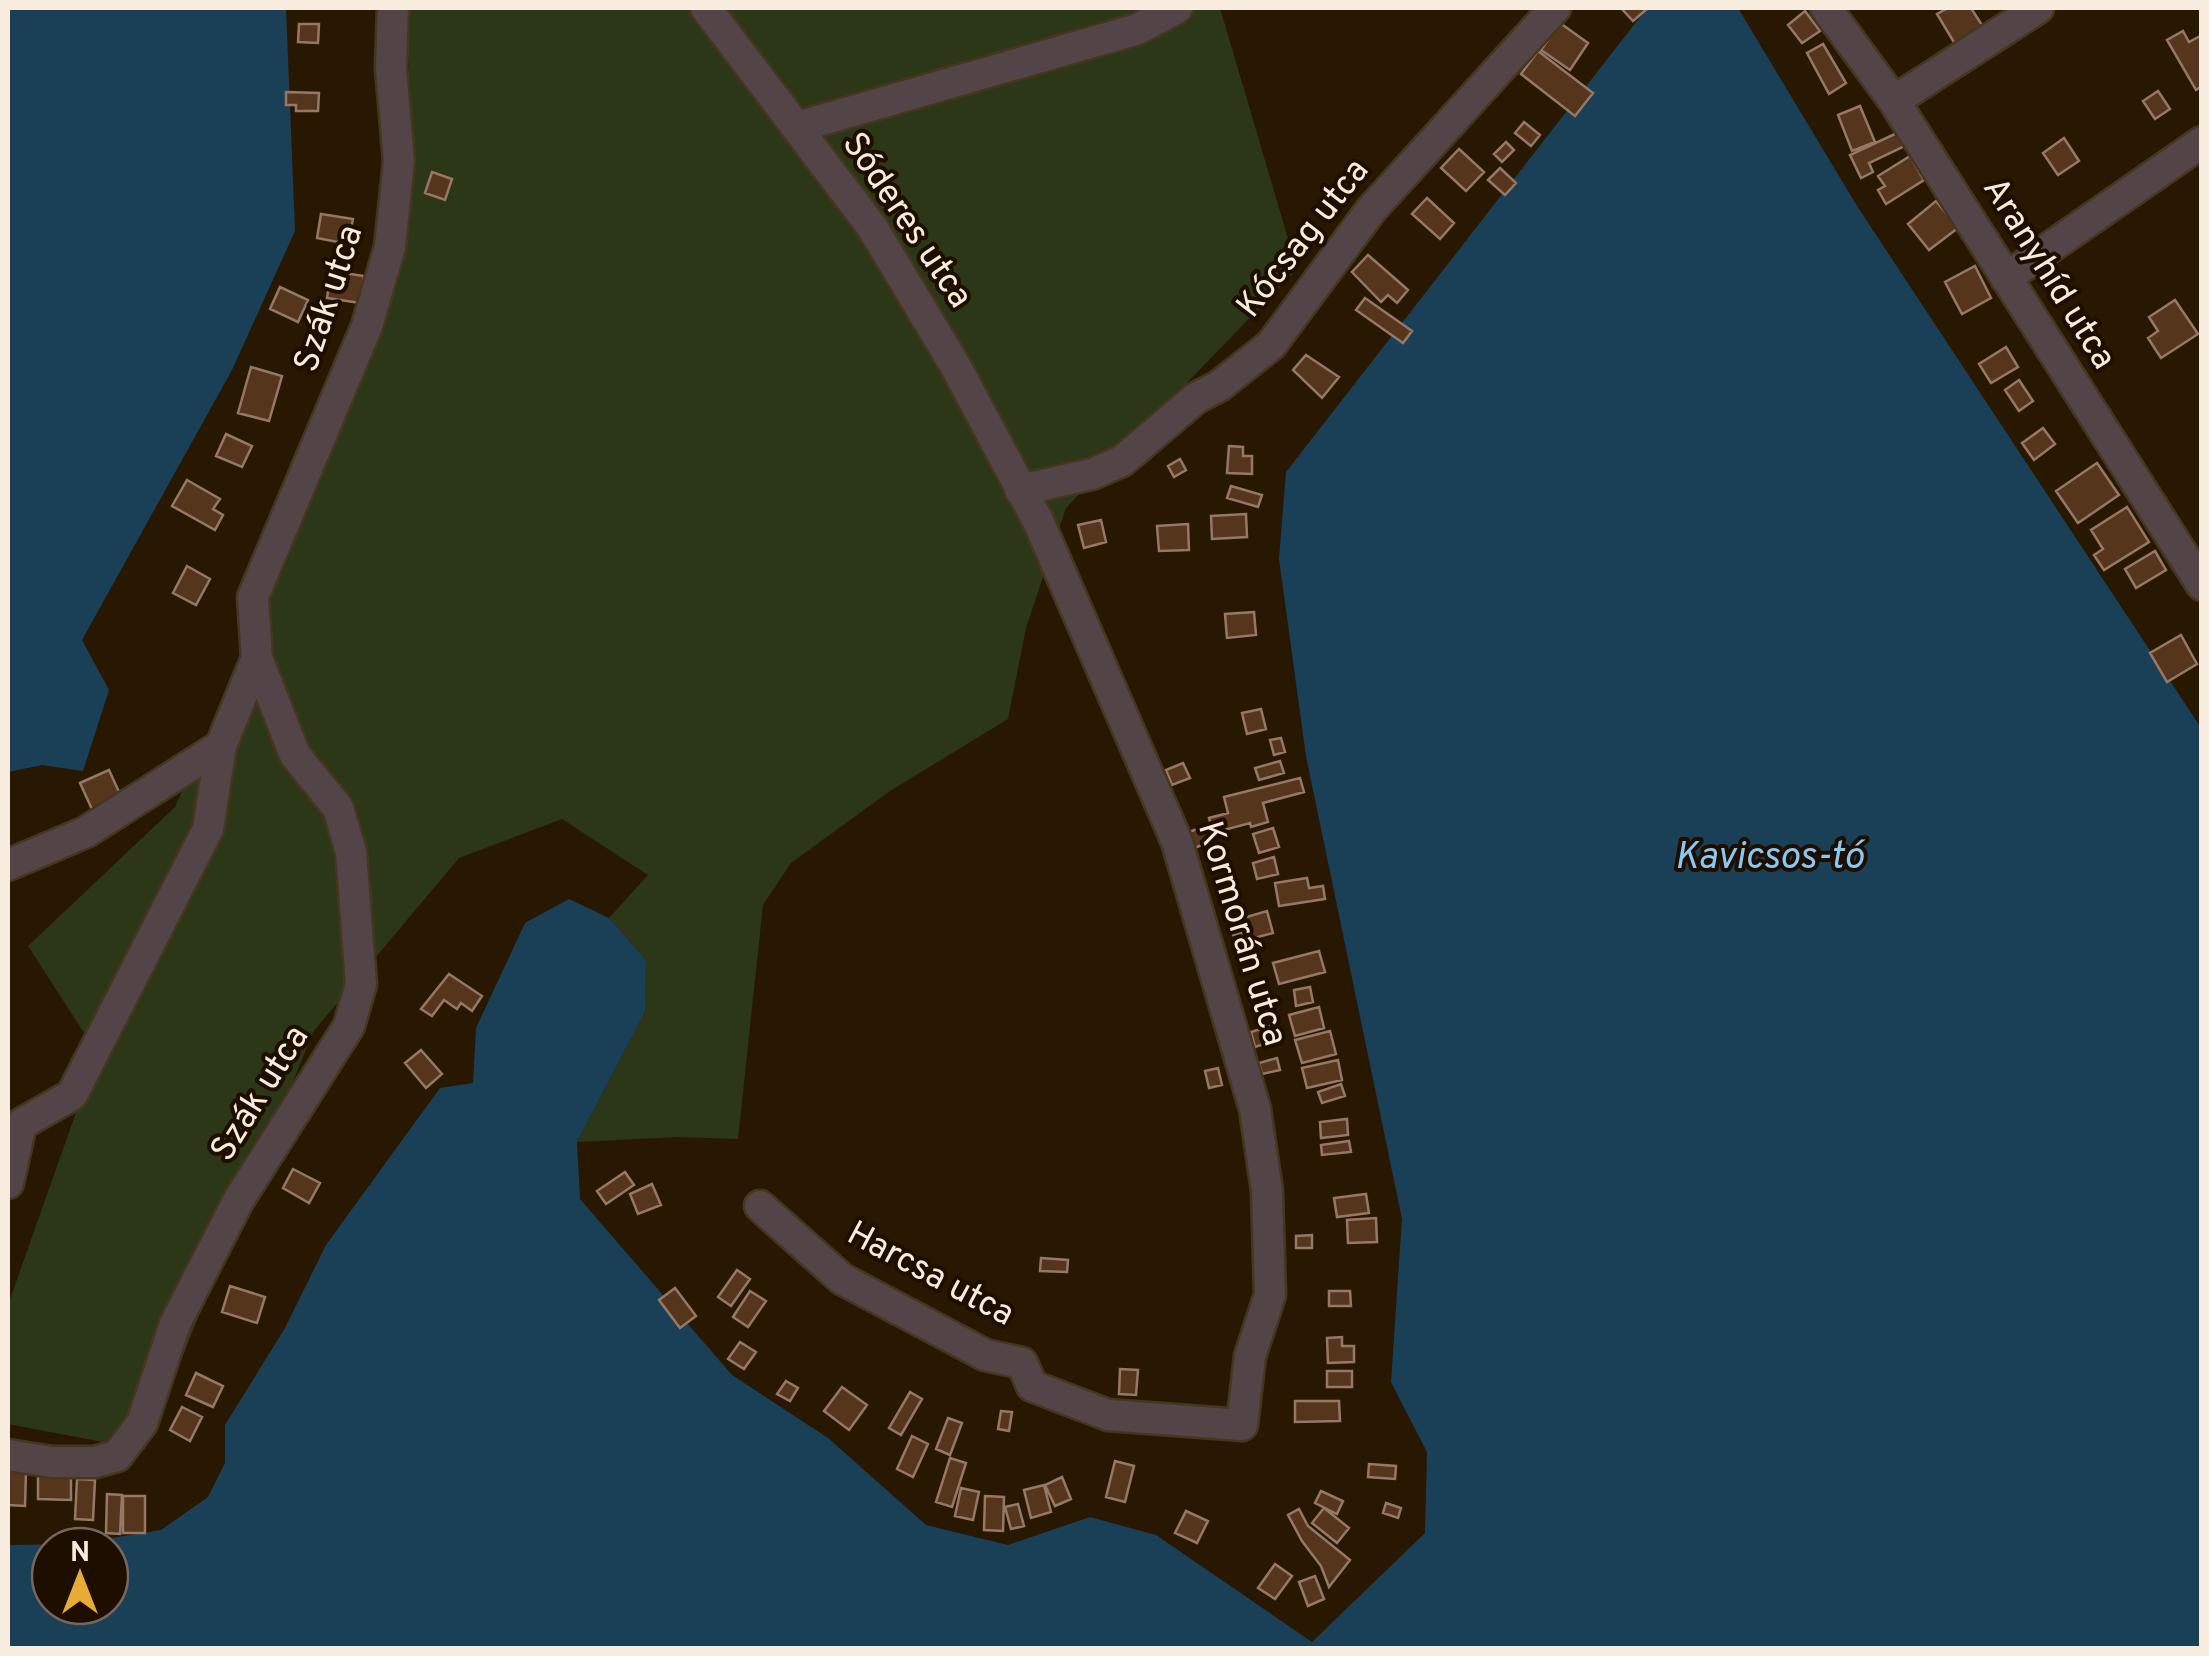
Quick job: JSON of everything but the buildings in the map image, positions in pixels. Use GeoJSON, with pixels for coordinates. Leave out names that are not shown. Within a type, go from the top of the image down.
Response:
{"type":"FeatureCollection","features":[{"type":"Feature","properties":{"kind":"street","name":"Szák utca"},"geometry":{"type":"LineString","coordinates":[[8,1455],[52,1462],[95,1462],[117,1456],[142,1423],[175,1324],[238,1200],[349,1026],[361,984],[351,852],[338,808],[295,755],[258,658],[253,597],[367,326],[390,247],[399,161],[391,68],[393,8]]}},
{"type":"Feature","properties":{"kind":"street","name":"Sóderes utca"},"geometry":{"type":"LineString","coordinates":[[706,8],[872,227],[956,367],[1020,490]]}},
{"type":"Feature","properties":{"kind":"street"},"geometry":{"type":"LineString","coordinates":[[796,127],[1138,29],[1177,8]]}},
{"type":"Feature","properties":{"kind":"street","name":"Kócsag utca"},"geometry":{"type":"LineString","coordinates":[[1020,490],[1092,474],[1122,461],[1196,398],[1219,386],[1271,345],[1371,210],[1555,8]]}},
{"type":"Feature","properties":{"kind":"street","name":"Aranyhíd utca"},"geometry":{"type":"LineString","coordinates":[[1826,8],[1894,101],[2202,585]]}},
{"type":"Feature","properties":{"kind":"street"},"geometry":{"type":"LineString","coordinates":[[1894,101],[2038,8]]}},
{"type":"Feature","properties":{"kind":"street"},"geometry":{"type":"LineString","coordinates":[[2006,278],[2202,142]]}},
{"type":"Feature","properties":{"kind":"street","name":"Kormorán utca"},"geometry":{"type":"LineString","coordinates":[[1020,490],[1177,842],[1254,1109],[1267,1191],[1270,1295],[1250,1356],[1242,1424]]}},
{"type":"Feature","properties":{"kind":"street","name":"Szák utca"},"geometry":{"type":"LineString","coordinates":[[8,1182],[21,1124],[72,1095],[208,829],[222,746],[258,658]]}},
{"type":"Feature","properties":{"kind":"street"},"geometry":{"type":"LineString","coordinates":[[8,865],[86,832],[222,746]]}},
{"type":"Feature","properties":{"kind":"street","name":"Harcsa utca"},"geometry":{"type":"LineString","coordinates":[[760,1206],[842,1279],[985,1355],[1022,1362],[1032,1386],[1108,1414],[1242,1424]]}},
{"type":"Feature","properties":{"kind":"green space"},"geometry":{"type":"Polygon","coordinates":[[[409,8],[1220,8],[1297,269],[1066,508],[1026,628],[1008,719],[890,791],[791,863],[763,905],[738,1139],[677,1137],[577,1142],[645,1012],[646,960],[609,918],[648,875],[562,819],[459,858],[313,1032],[145,1450],[8,1424],[8,1305],[97,1053],[28,946],[175,807],[289,557],[409,209],[409,8]]]}},
{"type":"Feature","properties":{"kind":"water"},"geometry":{"type":"Polygon","coordinates":[[[8,8],[286,8],[295,231],[232,370],[82,640],[109,690],[83,771],[42,765],[8,772],[8,8]]]}},
{"type":"Feature","properties":{"kind":"water","name":"Kavicsos-tó"},"geometry":{"type":"Polygon","coordinates":[[[1647,8],[1738,8],[1857,206],[2201,728],[2201,1648],[8,1648],[8,1545],[30,1545],[30,1626],[130,1626],[130,1535],[161,1530],[208,1497],[225,1463],[225,1425],[285,1328],[326,1245],[440,1088],[473,1083],[476,1028],[525,923],[569,899],[609,918],[646,960],[645,1012],[577,1142],[580,1199],[732,1375],[828,1438],[926,1525],[1008,1545],[1090,1517],[1156,1535],[1312,1642],[1425,1533],[1427,1452],[1391,1382],[1402,1219],[1306,756],[1279,559],[1286,472],[1647,8]]]}}]}
